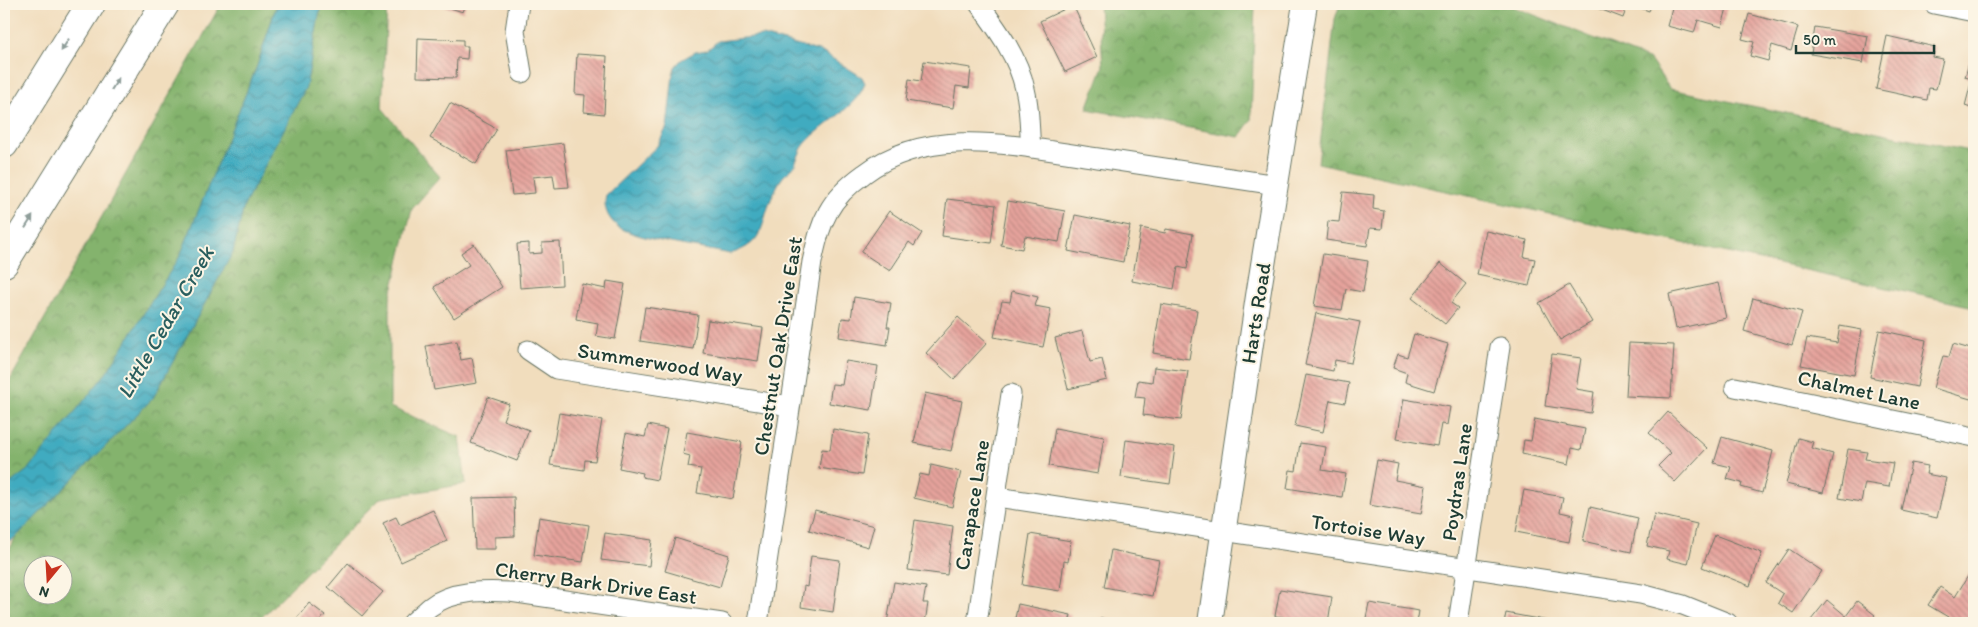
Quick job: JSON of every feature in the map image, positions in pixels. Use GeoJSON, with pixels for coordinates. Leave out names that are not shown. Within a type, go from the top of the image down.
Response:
{"type":"FeatureCollection","features":[{"type":"Feature","properties":{"kind":"highway"},"geometry":{"type":"LineString","coordinates":[[4,144],[91,4]]}},
{"type":"Feature","properties":{"kind":"highway"},"geometry":{"type":"LineString","coordinates":[[4,263],[165,4]]}},
{"type":"Feature","properties":{"kind":"street"},"geometry":{"type":"LineString","coordinates":[[519,4],[515,31],[522,73]]}},
{"type":"Feature","properties":{"kind":"street"},"geometry":{"type":"LineString","coordinates":[[979,4],[1016,61],[1026,90],[1030,148]]}},
{"type":"Feature","properties":{"kind":"street","name":"Harts Road"},"geometry":{"type":"LineString","coordinates":[[1210,623],[1305,4]]}},
{"type":"Feature","properties":{"kind":"street"},"geometry":{"type":"LineString","coordinates":[[1934,4],[1974,12]]}},
{"type":"Feature","properties":{"kind":"street","name":"Chestnut Oak Drive East"},"geometry":{"type":"LineString","coordinates":[[758,623],[812,262],[818,235],[828,212],[847,186],[874,166],[909,151],[946,143],[980,142],[1277,186]]}},
{"type":"Feature","properties":{"kind":"street","name":"Poydras Lane"},"geometry":{"type":"LineString","coordinates":[[1458,623],[1500,347]]}},
{"type":"Feature","properties":{"kind":"street","name":"Summerwood Way"},"geometry":{"type":"LineString","coordinates":[[528,350],[556,369],[790,406]]}},
{"type":"Feature","properties":{"kind":"street","name":"Chalmet Lane"},"geometry":{"type":"LineString","coordinates":[[1735,387],[1974,437]]}},
{"type":"Feature","properties":{"kind":"street","name":"Carapace Lane"},"geometry":{"type":"LineString","coordinates":[[977,623],[1011,394]]}},
{"type":"Feature","properties":{"kind":"street","name":"Tortoise Way"},"geometry":{"type":"LineString","coordinates":[[997,497],[1641,594],[1682,605],[1728,623]]}},
{"type":"Feature","properties":{"kind":"street","name":"Cherry Bark Drive East"},"geometry":{"type":"LineString","coordinates":[[412,623],[432,606],[454,596],[481,590],[510,592],[722,623]]}},
{"type":"Feature","properties":{"kind":"green space"},"geometry":{"type":"Polygon","coordinates":[[[221,4],[277,4],[257,66],[180,256],[107,372],[29,469],[4,488],[4,391],[221,4]]]}},
{"type":"Feature","properties":{"kind":"green space"},"geometry":{"type":"Polygon","coordinates":[[[321,4],[387,4],[382,108],[440,177],[412,209],[390,299],[390,407],[460,437],[466,484],[381,498],[256,623],[4,623],[4,560],[16,537],[153,398],[233,252],[244,206],[306,87],[321,4]]]}},
{"type":"Feature","properties":{"kind":"green space"},"geometry":{"type":"Polygon","coordinates":[[[1099,4],[1255,4],[1251,120],[1239,137],[1087,109],[1103,66],[1099,4]]]}},
{"type":"Feature","properties":{"kind":"green space"},"geometry":{"type":"Polygon","coordinates":[[[1340,4],[1506,4],[1650,60],[1670,89],[1974,152],[1974,307],[1318,163],[1335,19],[1340,4]]]}},
{"type":"Feature","properties":{"kind":"water","name":"Little Cedar Creek"},"geometry":{"type":"Polygon","coordinates":[[[277,4],[321,4],[306,87],[244,206],[233,252],[153,398],[16,537],[4,545],[4,488],[29,469],[107,372],[180,256],[257,66],[277,4]]]}},
{"type":"Feature","properties":{"kind":"water"},"geometry":{"type":"Polygon","coordinates":[[[762,36],[822,52],[862,77],[865,83],[854,101],[808,140],[802,148],[793,167],[782,178],[776,188],[757,237],[742,249],[730,254],[654,239],[626,231],[617,226],[607,212],[606,195],[657,146],[667,127],[675,67],[681,60],[695,52],[707,50],[718,41],[762,36]]]}},
{"type":"Feature","properties":{"kind":"building"},"geometry":{"type":"Polygon","coordinates":[[[437,4],[466,4],[463,12],[437,4]]]}},
{"type":"Feature","properties":{"kind":"building"},"geometry":{"type":"Polygon","coordinates":[[[1589,4],[1628,4],[1623,18],[1589,4]]]}},
{"type":"Feature","properties":{"kind":"building"},"geometry":{"type":"Polygon","coordinates":[[[1629,4],[1652,4],[1649,11],[1629,4]]]}},
{"type":"Feature","properties":{"kind":"building"},"geometry":{"type":"Polygon","coordinates":[[[1673,4],[1728,4],[1722,27],[1698,20],[1694,33],[1667,26],[1673,4]]]}},
{"type":"Feature","properties":{"kind":"building"},"geometry":{"type":"Polygon","coordinates":[[[1073,5],[1097,57],[1065,72],[1040,21],[1073,5]]]}},
{"type":"Feature","properties":{"kind":"building"},"geometry":{"type":"Polygon","coordinates":[[[1749,14],[1798,27],[1791,51],[1772,45],[1768,61],[1750,56],[1754,42],[1742,39],[1749,14]]]}},
{"type":"Feature","properties":{"kind":"building"},"geometry":{"type":"Polygon","coordinates":[[[1815,27],[1868,36],[1863,63],[1811,54],[1815,27]]]}},
{"type":"Feature","properties":{"kind":"building"},"geometry":{"type":"Polygon","coordinates":[[[1887,36],[1935,47],[1933,57],[1943,59],[1936,89],[1929,88],[1927,100],[1876,89],[1887,36]]]}},
{"type":"Feature","properties":{"kind":"building"},"geometry":{"type":"Polygon","coordinates":[[[418,38],[463,40],[463,46],[468,46],[467,59],[457,58],[456,78],[417,77],[418,38]]]}},
{"type":"Feature","properties":{"kind":"building"},"geometry":{"type":"Polygon","coordinates":[[[577,54],[607,56],[604,114],[584,112],[585,95],[575,94],[577,54]]]}},
{"type":"Feature","properties":{"kind":"building"},"geometry":{"type":"Polygon","coordinates":[[[1971,56],[1974,57],[1974,109],[1965,106],[1972,79],[1965,77],[1971,56]]]}},
{"type":"Feature","properties":{"kind":"building"},"geometry":{"type":"Polygon","coordinates":[[[924,61],[971,68],[969,88],[956,86],[953,108],[906,101],[909,79],[921,81],[924,61]]]}},
{"type":"Feature","properties":{"kind":"building"},"geometry":{"type":"Polygon","coordinates":[[[450,103],[497,129],[476,164],[430,138],[450,103]]]}},
{"type":"Feature","properties":{"kind":"building"},"geometry":{"type":"Polygon","coordinates":[[[563,143],[569,187],[555,188],[553,175],[533,177],[535,193],[512,195],[506,150],[563,143]]]}},
{"type":"Feature","properties":{"kind":"building"},"geometry":{"type":"Polygon","coordinates":[[[1343,192],[1374,195],[1373,209],[1384,211],[1382,229],[1370,228],[1367,246],[1326,240],[1328,221],[1339,222],[1343,192]]]}},
{"type":"Feature","properties":{"kind":"building"},"geometry":{"type":"Polygon","coordinates":[[[947,199],[996,205],[991,243],[942,236],[947,199]]]}},
{"type":"Feature","properties":{"kind":"building"},"geometry":{"type":"Polygon","coordinates":[[[1008,201],[1065,211],[1059,242],[1025,236],[1022,249],[1001,245],[1008,201]]]}},
{"type":"Feature","properties":{"kind":"building"},"geometry":{"type":"Polygon","coordinates":[[[889,211],[922,233],[914,246],[909,242],[890,271],[861,252],[889,211]]]}},
{"type":"Feature","properties":{"kind":"building"},"geometry":{"type":"Polygon","coordinates":[[[1075,215],[1130,226],[1123,262],[1068,251],[1075,215]]]}},
{"type":"Feature","properties":{"kind":"building"},"geometry":{"type":"Polygon","coordinates":[[[1141,228],[1165,233],[1166,229],[1193,234],[1187,269],[1178,267],[1174,289],[1132,281],[1141,228]]]}},
{"type":"Feature","properties":{"kind":"building"},"geometry":{"type":"Polygon","coordinates":[[[1486,231],[1527,240],[1524,257],[1535,259],[1529,286],[1477,275],[1486,231]]]}},
{"type":"Feature","properties":{"kind":"building"},"geometry":{"type":"Polygon","coordinates":[[[560,242],[562,285],[520,288],[517,244],[529,243],[529,254],[542,253],[542,243],[560,242]]]}},
{"type":"Feature","properties":{"kind":"building"},"geometry":{"type":"Polygon","coordinates":[[[474,244],[502,287],[454,318],[434,287],[469,265],[461,253],[474,244]]]}},
{"type":"Feature","properties":{"kind":"building"},"geometry":{"type":"Polygon","coordinates":[[[1323,254],[1368,261],[1363,292],[1346,289],[1342,310],[1314,306],[1323,254]]]}},
{"type":"Feature","properties":{"kind":"building"},"geometry":{"type":"Polygon","coordinates":[[[1440,263],[1466,284],[1451,303],[1458,308],[1445,324],[1412,298],[1440,263]]]}},
{"type":"Feature","properties":{"kind":"building"},"geometry":{"type":"Polygon","coordinates":[[[607,281],[625,284],[615,339],[596,336],[598,323],[576,319],[582,284],[606,289],[607,281]]]}},
{"type":"Feature","properties":{"kind":"building"},"geometry":{"type":"Polygon","coordinates":[[[1718,283],[1726,318],[1676,329],[1669,294],[1718,283]]]}},
{"type":"Feature","properties":{"kind":"building"},"geometry":{"type":"Polygon","coordinates":[[[1569,285],[1592,322],[1560,340],[1539,303],[1569,285]]]}},
{"type":"Feature","properties":{"kind":"building"},"geometry":{"type":"Polygon","coordinates":[[[1012,291],[1038,297],[1035,306],[1051,309],[1043,347],[994,337],[1002,301],[1010,302],[1012,291]]]}},
{"type":"Feature","properties":{"kind":"building"},"geometry":{"type":"Polygon","coordinates":[[[854,297],[891,303],[887,327],[890,327],[887,345],[839,337],[842,318],[851,319],[854,297]]]}},
{"type":"Feature","properties":{"kind":"building"},"geometry":{"type":"Polygon","coordinates":[[[1753,298],[1802,312],[1792,345],[1744,331],[1753,298]]]}},
{"type":"Feature","properties":{"kind":"building"},"geometry":{"type":"Polygon","coordinates":[[[1161,304],[1197,310],[1189,359],[1153,353],[1161,304]]]}},
{"type":"Feature","properties":{"kind":"building"},"geometry":{"type":"Polygon","coordinates":[[[645,307],[698,315],[693,349],[640,341],[645,307]]]}},
{"type":"Feature","properties":{"kind":"building"},"geometry":{"type":"Polygon","coordinates":[[[1316,313],[1360,322],[1351,363],[1335,360],[1333,371],[1305,365],[1316,313]]]}},
{"type":"Feature","properties":{"kind":"building"},"geometry":{"type":"Polygon","coordinates":[[[958,317],[987,343],[954,379],[926,353],[958,317]]]}},
{"type":"Feature","properties":{"kind":"building"},"geometry":{"type":"Polygon","coordinates":[[[708,320],[763,328],[758,361],[703,353],[708,320]]]}},
{"type":"Feature","properties":{"kind":"building"},"geometry":{"type":"Polygon","coordinates":[[[1840,326],[1862,330],[1854,375],[1801,365],[1807,338],[1837,343],[1840,326]]]}},
{"type":"Feature","properties":{"kind":"building"},"geometry":{"type":"Polygon","coordinates":[[[1879,330],[1926,340],[1917,387],[1870,377],[1879,330]]]}},
{"type":"Feature","properties":{"kind":"building"},"geometry":{"type":"Polygon","coordinates":[[[1082,331],[1090,362],[1102,359],[1107,380],[1068,389],[1055,338],[1082,331]]]}},
{"type":"Feature","properties":{"kind":"building"},"geometry":{"type":"Polygon","coordinates":[[[1414,334],[1448,344],[1434,391],[1405,382],[1407,373],[1393,368],[1398,354],[1407,357],[1414,334]]]}},
{"type":"Feature","properties":{"kind":"building"},"geometry":{"type":"Polygon","coordinates":[[[457,341],[461,360],[472,358],[477,383],[434,390],[426,346],[457,341]]]}},
{"type":"Feature","properties":{"kind":"building"},"geometry":{"type":"Polygon","coordinates":[[[1629,343],[1674,345],[1671,398],[1626,396],[1629,343]]]}},
{"type":"Feature","properties":{"kind":"building"},"geometry":{"type":"Polygon","coordinates":[[[1953,344],[1974,350],[1974,400],[1933,388],[1943,356],[1949,357],[1953,344]]]}},
{"type":"Feature","properties":{"kind":"building"},"geometry":{"type":"Polygon","coordinates":[[[1552,354],[1581,358],[1576,389],[1594,392],[1591,413],[1545,406],[1552,354]]]}},
{"type":"Feature","properties":{"kind":"building"},"geometry":{"type":"Polygon","coordinates":[[[846,361],[878,366],[871,410],[829,403],[832,384],[842,385],[846,361]]]}},
{"type":"Feature","properties":{"kind":"building"},"geometry":{"type":"Polygon","coordinates":[[[1154,367],[1188,371],[1181,420],[1143,415],[1145,398],[1135,397],[1138,380],[1152,382],[1154,367]]]}},
{"type":"Feature","properties":{"kind":"building"},"geometry":{"type":"Polygon","coordinates":[[[1306,375],[1349,383],[1345,403],[1330,400],[1323,432],[1295,426],[1306,375]]]}},
{"type":"Feature","properties":{"kind":"building"},"geometry":{"type":"Polygon","coordinates":[[[925,393],[962,401],[951,451],[914,443],[925,393]]]}},
{"type":"Feature","properties":{"kind":"building"},"geometry":{"type":"Polygon","coordinates":[[[488,397],[509,404],[503,420],[529,430],[517,461],[471,443],[488,397]]]}},
{"type":"Feature","properties":{"kind":"building"},"geometry":{"type":"Polygon","coordinates":[[[1404,399],[1450,407],[1447,425],[1441,424],[1437,446],[1397,439],[1404,399]]]}},
{"type":"Feature","properties":{"kind":"building"},"geometry":{"type":"Polygon","coordinates":[[[1668,412],[1707,448],[1675,482],[1658,466],[1671,453],[1649,433],[1668,412]]]}},
{"type":"Feature","properties":{"kind":"building"},"geometry":{"type":"Polygon","coordinates":[[[559,413],[602,420],[595,461],[585,460],[584,470],[550,465],[559,413]]]}},
{"type":"Feature","properties":{"kind":"building"},"geometry":{"type":"Polygon","coordinates":[[[1535,419],[1585,429],[1581,450],[1572,448],[1569,464],[1522,454],[1524,440],[1531,441],[1535,419]]]}},
{"type":"Feature","properties":{"kind":"building"},"geometry":{"type":"Polygon","coordinates":[[[648,425],[667,429],[657,480],[642,477],[643,473],[619,468],[626,433],[645,437],[648,425]]]}},
{"type":"Feature","properties":{"kind":"building"},"geometry":{"type":"Polygon","coordinates":[[[1055,428],[1104,437],[1098,474],[1049,466],[1055,428]]]}},
{"type":"Feature","properties":{"kind":"building"},"geometry":{"type":"Polygon","coordinates":[[[833,429],[868,435],[862,475],[819,468],[822,449],[830,450],[833,429]]]}},
{"type":"Feature","properties":{"kind":"building"},"geometry":{"type":"Polygon","coordinates":[[[687,432],[742,442],[733,499],[697,493],[701,469],[688,467],[690,456],[683,454],[687,432]]]}},
{"type":"Feature","properties":{"kind":"building"},"geometry":{"type":"Polygon","coordinates":[[[1722,437],[1773,451],[1762,493],[1741,487],[1742,483],[1727,479],[1731,467],[1714,463],[1722,437]]]}},
{"type":"Feature","properties":{"kind":"building"},"geometry":{"type":"Polygon","coordinates":[[[1798,438],[1813,442],[1811,448],[1833,454],[1823,493],[1786,484],[1798,438]]]}},
{"type":"Feature","properties":{"kind":"building"},"geometry":{"type":"Polygon","coordinates":[[[1126,440],[1175,447],[1170,484],[1121,477],[1126,440]]]}},
{"type":"Feature","properties":{"kind":"building"},"geometry":{"type":"Polygon","coordinates":[[[1300,443],[1326,447],[1322,470],[1346,474],[1342,497],[1287,488],[1290,470],[1296,471],[1300,443]]]}},
{"type":"Feature","properties":{"kind":"building"},"geometry":{"type":"Polygon","coordinates":[[[1848,449],[1867,452],[1865,459],[1893,463],[1889,487],[1865,483],[1861,502],[1839,498],[1848,449]]]}},
{"type":"Feature","properties":{"kind":"building"},"geometry":{"type":"Polygon","coordinates":[[[1377,460],[1398,464],[1395,480],[1426,486],[1421,514],[1369,505],[1377,460]]]}},
{"type":"Feature","properties":{"kind":"building"},"geometry":{"type":"Polygon","coordinates":[[[1911,463],[1928,466],[1926,474],[1946,478],[1937,518],[1901,510],[1911,463]]]}},
{"type":"Feature","properties":{"kind":"building"},"geometry":{"type":"Polygon","coordinates":[[[931,465],[961,472],[952,507],[914,498],[920,474],[929,476],[931,465]]]}},
{"type":"Feature","properties":{"kind":"building"},"geometry":{"type":"Polygon","coordinates":[[[1524,490],[1563,497],[1560,512],[1574,515],[1569,542],[1516,532],[1524,490]]]}},
{"type":"Feature","properties":{"kind":"building"},"geometry":{"type":"Polygon","coordinates":[[[514,497],[515,536],[495,537],[495,549],[475,549],[473,498],[514,497]]]}},
{"type":"Feature","properties":{"kind":"building"},"geometry":{"type":"Polygon","coordinates":[[[1590,507],[1638,518],[1631,552],[1583,541],[1590,507]]]}},
{"type":"Feature","properties":{"kind":"building"},"geometry":{"type":"Polygon","coordinates":[[[433,510],[447,541],[401,562],[383,523],[396,517],[400,525],[433,510]]]}},
{"type":"Feature","properties":{"kind":"building"},"geometry":{"type":"Polygon","coordinates":[[[815,510],[874,526],[868,547],[809,530],[815,510]]]}},
{"type":"Feature","properties":{"kind":"building"},"geometry":{"type":"Polygon","coordinates":[[[1654,514],[1697,524],[1688,564],[1667,559],[1669,551],[1647,546],[1654,514]]]}},
{"type":"Feature","properties":{"kind":"building"},"geometry":{"type":"Polygon","coordinates":[[[539,517],[589,525],[583,562],[534,555],[539,517]]]}},
{"type":"Feature","properties":{"kind":"building"},"geometry":{"type":"Polygon","coordinates":[[[915,520],[953,526],[947,575],[908,570],[915,520]]]}},
{"type":"Feature","properties":{"kind":"building"},"geometry":{"type":"Polygon","coordinates":[[[605,533],[652,540],[649,566],[601,560],[605,533]]]}},
{"type":"Feature","properties":{"kind":"building"},"geometry":{"type":"Polygon","coordinates":[[[1030,534],[1071,541],[1068,562],[1064,561],[1060,591],[1022,585],[1030,534]]]}},
{"type":"Feature","properties":{"kind":"building"},"geometry":{"type":"Polygon","coordinates":[[[1715,535],[1762,553],[1750,586],[1702,567],[1715,535]]]}},
{"type":"Feature","properties":{"kind":"building"},"geometry":{"type":"Polygon","coordinates":[[[675,538],[729,555],[720,587],[665,571],[675,538]]]}},
{"type":"Feature","properties":{"kind":"building"},"geometry":{"type":"Polygon","coordinates":[[[1789,549],[1822,571],[1793,613],[1778,603],[1783,594],[1766,583],[1789,549]]]}},
{"type":"Feature","properties":{"kind":"building"},"geometry":{"type":"Polygon","coordinates":[[[1111,550],[1159,560],[1152,596],[1104,587],[1111,550]]]}},
{"type":"Feature","properties":{"kind":"building"},"geometry":{"type":"Polygon","coordinates":[[[811,556],[840,560],[833,612],[801,607],[804,586],[807,587],[811,556]]]}},
{"type":"Feature","properties":{"kind":"building"},"geometry":{"type":"Polygon","coordinates":[[[348,563],[383,592],[362,616],[328,587],[348,563]]]}},
{"type":"Feature","properties":{"kind":"building"},"geometry":{"type":"Polygon","coordinates":[[[1971,571],[1974,573],[1974,616],[1970,623],[1958,623],[1928,605],[1940,587],[1955,597],[1971,571]]]}},
{"type":"Feature","properties":{"kind":"building"},"geometry":{"type":"Polygon","coordinates":[[[894,582],[926,587],[923,603],[928,603],[925,623],[887,623],[894,582]]]}},
{"type":"Feature","properties":{"kind":"building"},"geometry":{"type":"Polygon","coordinates":[[[1280,589],[1332,597],[1328,623],[1306,623],[1307,621],[1275,616],[1280,589]]]}},
{"type":"Feature","properties":{"kind":"building"},"geometry":{"type":"Polygon","coordinates":[[[1827,600],[1846,616],[1857,601],[1875,615],[1869,623],[1815,623],[1811,620],[1827,600]]]}},
{"type":"Feature","properties":{"kind":"building"},"geometry":{"type":"Polygon","coordinates":[[[309,603],[325,615],[318,623],[293,623],[309,603]]]}},
{"type":"Feature","properties":{"kind":"building"},"geometry":{"type":"Polygon","coordinates":[[[1369,603],[1419,611],[1417,623],[1365,623],[1369,603]]]}},
{"type":"Feature","properties":{"kind":"building"},"geometry":{"type":"Polygon","coordinates":[[[1018,604],[1071,615],[1069,623],[1014,623],[1018,604]]]}},
{"type":"Feature","properties":{"kind":"building"},"geometry":{"type":"Polygon","coordinates":[[[1506,613],[1554,622],[1554,623],[1504,623],[1506,613]]]}},
{"type":"Feature","properties":{"kind":"building"},"geometry":{"type":"Polygon","coordinates":[[[1101,618],[1129,622],[1129,623],[1100,623],[1101,618]]]}}]}
